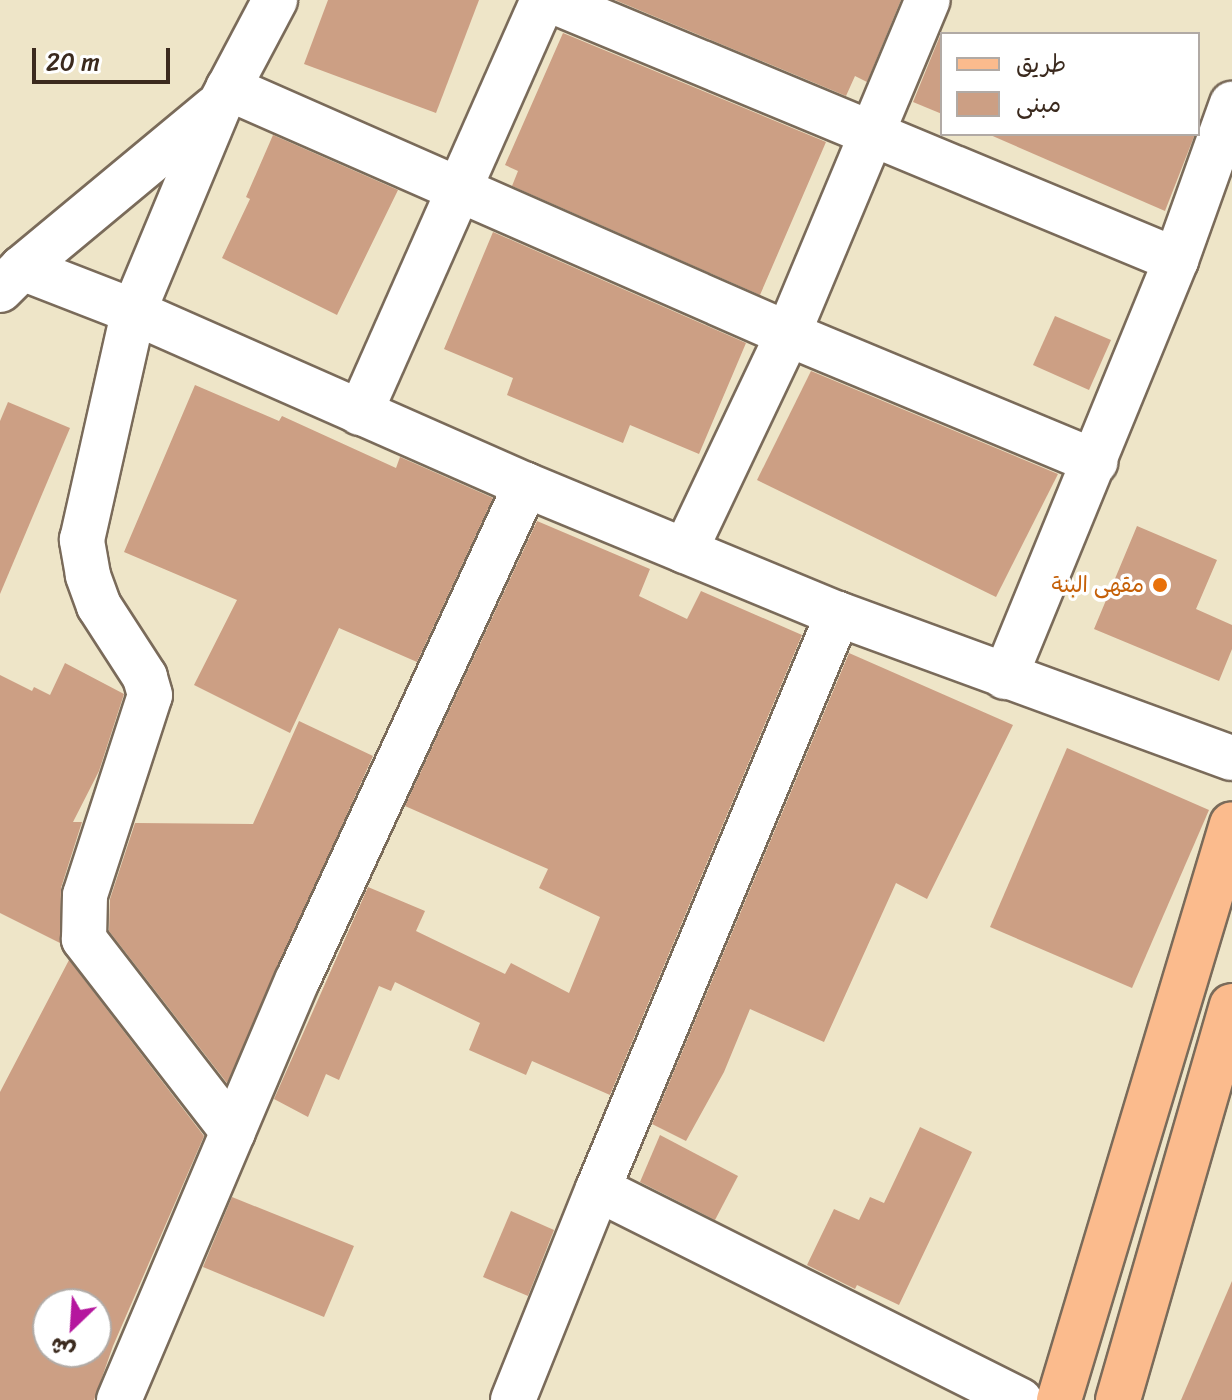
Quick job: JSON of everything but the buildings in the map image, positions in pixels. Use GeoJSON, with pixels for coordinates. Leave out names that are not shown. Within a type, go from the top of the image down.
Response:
{"type":"FeatureCollection","features":[{"type":"Feature","properties":{"kind":"main road"},"geometry":{"type":"LineString","coordinates":[[1059,1400],[1232,824]]}},
{"type":"Feature","properties":{"kind":"main road"},"geometry":{"type":"LineString","coordinates":[[1118,1400],[1232,1006]]}},
{"type":"Feature","properties":{"kind":"street"},"geometry":{"type":"LineString","coordinates":[[233,1132],[84,939],[85,895],[150,695],[145,677],[99,606],[88,575],[82,540],[133,313],[224,96],[275,0]]}},
{"type":"Feature","properties":{"kind":"street"},"geometry":{"type":"LineString","coordinates":[[360,413],[543,0]]}},
{"type":"Feature","properties":{"kind":"street"},"geometry":{"type":"LineString","coordinates":[[550,0],[1176,260]]}},
{"type":"Feature","properties":{"kind":"street"},"geometry":{"type":"LineString","coordinates":[[685,551],[788,334],[928,0]]}},
{"type":"Feature","properties":{"kind":"street"},"geometry":{"type":"LineString","coordinates":[[224,96],[457,191],[1095,462]]}},
{"type":"Feature","properties":{"kind":"street"},"geometry":{"type":"LineString","coordinates":[[11,279],[224,96]]}},
{"type":"Feature","properties":{"kind":"street"},"geometry":{"type":"LineString","coordinates":[[1005,677],[1176,260],[1232,104]]}},
{"type":"Feature","properties":{"kind":"street"},"geometry":{"type":"LineString","coordinates":[[11,279],[133,313],[526,485],[838,614],[1232,758]]}},
{"type":"Feature","properties":{"kind":"street"},"geometry":{"type":"LineString","coordinates":[[119,1400],[298,979],[526,485]]}},
{"type":"Feature","properties":{"kind":"street"},"geometry":{"type":"LineString","coordinates":[[513,1400],[838,614]]}},
{"type":"Feature","properties":{"kind":"street"},"geometry":{"type":"LineString","coordinates":[[598,1189],[1020,1400]]}},
{"type":"Feature","properties":{"kind":"place","name":"مقهى البنة"},"geometry":{"type":"Point","coordinates":[1160,585]}}]}
